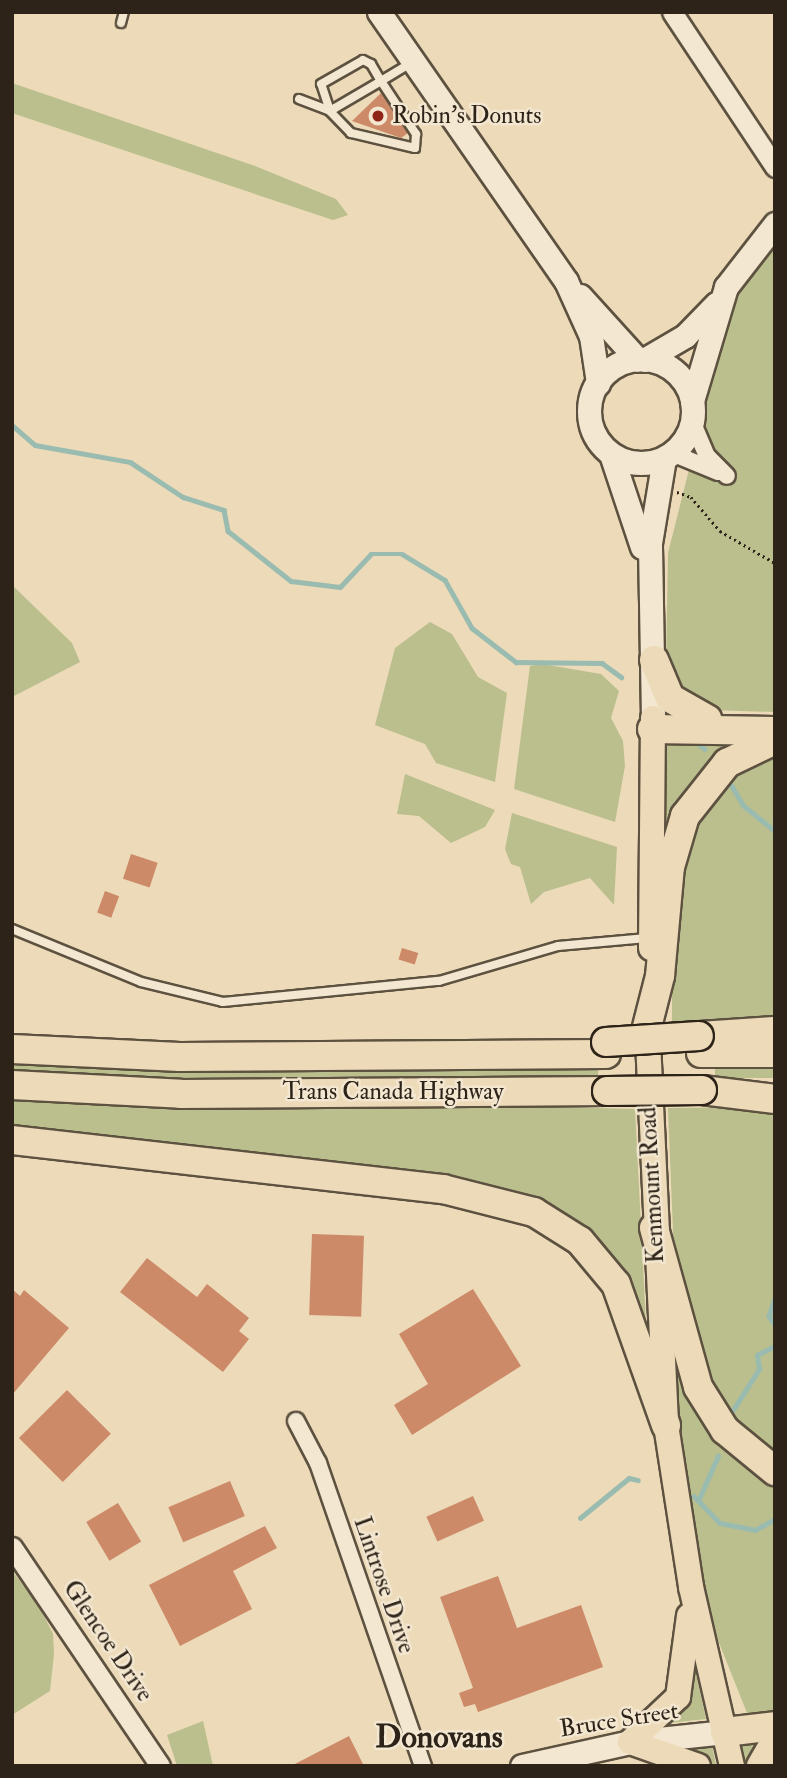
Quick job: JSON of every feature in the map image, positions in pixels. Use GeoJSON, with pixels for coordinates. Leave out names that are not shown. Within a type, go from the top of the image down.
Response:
{"type":"FeatureCollection","features":[{"type":"Feature","properties":{"kind":"highway"},"geometry":{"type":"LineString","coordinates":[[654,660],[670,698],[707,719]]}},
{"type":"Feature","properties":{"kind":"highway"},"geometry":{"type":"LineString","coordinates":[[652,723],[707,719],[775,721]]}},
{"type":"Feature","properties":{"kind":"highway"},"geometry":{"type":"LineString","coordinates":[[652,723],[775,731]]}},
{"type":"Feature","properties":{"kind":"highway"},"geometry":{"type":"LineString","coordinates":[[647,1027],[660,976],[670,867],[685,816],[727,763],[775,740]]}},
{"type":"Feature","properties":{"kind":"highway"},"geometry":{"type":"LineString","coordinates":[[699,1044],[775,1031]]}},
{"type":"Feature","properties":{"kind":"highway","name":"Trans Canada Highway"},"geometry":{"type":"LineString","coordinates":[[12,1049],[165,1057],[405,1055],[699,1044],[775,1053]]}},
{"type":"Feature","properties":{"kind":"highway","name":"Trans Canada Highway"},"geometry":{"type":"LineString","coordinates":[[12,1085],[181,1094],[775,1091]]}},
{"type":"Feature","properties":{"kind":"highway"},"geometry":{"type":"LineString","coordinates":[[702,1090],[775,1099]]}},
{"type":"Feature","properties":{"kind":"highway"},"geometry":{"type":"LineString","coordinates":[[12,1140],[443,1189],[534,1212],[580,1241],[616,1283],[666,1425]]}},
{"type":"Feature","properties":{"kind":"highway"},"geometry":{"type":"LineString","coordinates":[[654,1228],[698,1387],[725,1430],[775,1471]]}},
{"type":"Feature","properties":{"kind":"highway"},"geometry":{"type":"LineString","coordinates":[[725,1732],[775,1727]]}},
{"type":"Feature","properties":{"kind":"highway"},"geometry":{"type":"LineString","coordinates":[[761,1766],[775,1742]]}},
{"type":"Feature","properties":{"kind":"main road"},"geometry":{"type":"LineString","coordinates":[[379,12],[415,60],[566,281],[641,360],[678,376],[692,411]]}},
{"type":"Feature","properties":{"kind":"main road"},"geometry":{"type":"LineString","coordinates":[[566,281],[591,336],[598,383],[590,416],[611,454],[637,463],[668,455],[692,411],[721,299],[747,252],[775,224]]}},
{"type":"Feature","properties":{"kind":"main road"},"geometry":{"type":"LineString","coordinates":[[598,383],[619,364],[641,360],[685,336],[721,299]]}},
{"type":"Feature","properties":{"kind":"main road","name":"Kenmount Road"},"geometry":{"type":"LineString","coordinates":[[611,454],[639,523],[650,598],[654,660],[652,938],[647,1027],[654,1228],[666,1425],[691,1587],[732,1766]]}},
{"type":"Feature","properties":{"kind":"main road","name":"Kenmount Road"},"geometry":{"type":"LineString","coordinates":[[650,598],[656,492],[668,455]]}},
{"type":"Feature","properties":{"kind":"main road"},"geometry":{"type":"LineString","coordinates":[[629,1742],[668,1711],[682,1689],[691,1587]]}},
{"type":"Feature","properties":{"kind":"main road","name":"Bruce Street"},"geometry":{"type":"LineString","coordinates":[[522,1766],[629,1742],[725,1732]]}},
{"type":"Feature","properties":{"kind":"main road"},"geometry":{"type":"LineString","coordinates":[[629,1742],[698,1766]]}},
{"type":"Feature","properties":{"kind":"street"},"geometry":{"type":"LineString","coordinates":[[672,12],[775,167]]}},
{"type":"Feature","properties":{"kind":"street"},"geometry":{"type":"LineString","coordinates":[[668,455],[727,476],[707,456],[692,411]]}},
{"type":"Feature","properties":{"kind":"street","name":"Lintrose Drive"},"geometry":{"type":"LineString","coordinates":[[296,1422],[318,1463],[423,1766]]}},
{"type":"Feature","properties":{"kind":"street","name":"Glencoe Drive"},"geometry":{"type":"LineString","coordinates":[[12,1547],[160,1766]]}},
{"type":"Feature","properties":{"kind":"lane"},"geometry":{"type":"LineString","coordinates":[[121,23],[124,12]]}},
{"type":"Feature","properties":{"kind":"lane"},"geometry":{"type":"LineString","coordinates":[[299,99],[330,111],[351,133],[415,148],[416,134],[381,81],[363,60],[345,66],[321,84],[330,111]]}},
{"type":"Feature","properties":{"kind":"lane"},"geometry":{"type":"LineString","coordinates":[[330,111],[415,60]]}},
{"type":"Feature","properties":{"kind":"lane"},"geometry":{"type":"LineString","coordinates":[[12,929],[141,982],[223,1002],[439,981],[558,946],[652,938]]}},
{"type":"Feature","properties":{"kind":"path"},"geometry":{"type":"LineString","coordinates":[[656,492],[688,495],[713,526],[775,563]]}},
{"type":"Feature","properties":{"kind":"green space"},"geometry":{"type":"Polygon","coordinates":[[[12,83],[255,166],[336,199],[348,215],[333,220],[12,113],[12,83]]]}},
{"type":"Feature","properties":{"kind":"green space"},"geometry":{"type":"Polygon","coordinates":[[[775,246],[775,712],[708,710],[689,703],[666,664],[668,553],[727,319],[741,287],[775,246]]]}},
{"type":"Feature","properties":{"kind":"green space"},"geometry":{"type":"Polygon","coordinates":[[[12,585],[72,643],[80,662],[12,697],[12,585]]]}},
{"type":"Feature","properties":{"kind":"green space"},"geometry":{"type":"Polygon","coordinates":[[[430,622],[452,634],[478,677],[507,693],[495,782],[436,763],[425,744],[375,725],[395,648],[430,622]]]}},
{"type":"Feature","properties":{"kind":"green space"},"geometry":{"type":"Polygon","coordinates":[[[542,664],[601,674],[619,691],[611,718],[623,741],[625,766],[615,822],[514,789],[530,666],[542,664]]]}},
{"type":"Feature","properties":{"kind":"green space"},"geometry":{"type":"Polygon","coordinates":[[[748,739],[663,860],[666,740],[748,739]]]}},
{"type":"Feature","properties":{"kind":"green space"},"geometry":{"type":"Polygon","coordinates":[[[775,747],[775,1020],[672,1025],[672,936],[683,849],[711,790],[775,747]]]}},
{"type":"Feature","properties":{"kind":"green space"},"geometry":{"type":"Polygon","coordinates":[[[405,774],[495,810],[485,827],[451,843],[419,816],[397,814],[405,774]]]}},
{"type":"Feature","properties":{"kind":"green space"},"geometry":{"type":"Polygon","coordinates":[[[512,813],[617,847],[614,905],[590,878],[544,892],[531,904],[520,867],[511,864],[505,849],[512,813]]]}},
{"type":"Feature","properties":{"kind":"green space"},"geometry":{"type":"Polygon","coordinates":[[[12,1059],[598,1066],[598,1079],[167,1083],[12,1074],[12,1059]]]}},
{"type":"Feature","properties":{"kind":"green space"},"geometry":{"type":"Polygon","coordinates":[[[715,1065],[775,1065],[775,1078],[715,1078],[715,1065]]]}},
{"type":"Feature","properties":{"kind":"green space"},"geometry":{"type":"Polygon","coordinates":[[[12,1093],[635,1109],[647,1343],[560,1220],[12,1135],[12,1093]]]}},
{"type":"Feature","properties":{"kind":"green space"},"geometry":{"type":"Polygon","coordinates":[[[775,1107],[775,1461],[708,1392],[674,1256],[668,1108],[775,1107]]]}},
{"type":"Feature","properties":{"kind":"green space"},"geometry":{"type":"Polygon","coordinates":[[[669,1329],[775,1479],[775,1719],[747,1713],[712,1625],[681,1454],[669,1329]]]}},
{"type":"Feature","properties":{"kind":"green space"},"geometry":{"type":"Polygon","coordinates":[[[12,1571],[38,1604],[53,1634],[54,1654],[50,1691],[12,1715],[12,1571]]]}},
{"type":"Feature","properties":{"kind":"green space"},"geometry":{"type":"Polygon","coordinates":[[[692,1655],[706,1719],[660,1724],[692,1655]]]}},
{"type":"Feature","properties":{"kind":"green space"},"geometry":{"type":"Polygon","coordinates":[[[203,1721],[213,1766],[177,1766],[167,1735],[203,1721]]]}},
{"type":"Feature","properties":{"kind":"green space"},"geometry":{"type":"Polygon","coordinates":[[[775,1733],[754,1766],[746,1766],[740,1739],[775,1733]]]}},
{"type":"Feature","properties":{"kind":"green space"},"geometry":{"type":"Polygon","coordinates":[[[712,1745],[716,1766],[666,1749],[712,1745]]]}},
{"type":"Feature","properties":{"kind":"building","name":"Robin's Donuts"},"geometry":{"type":"Polygon","coordinates":[[[381,93],[408,133],[401,138],[352,121],[381,93]]]}},
{"type":"Feature","properties":{"kind":"building"},"geometry":{"type":"Polygon","coordinates":[[[131,854],[158,863],[150,887],[123,879],[131,854]]]}},
{"type":"Feature","properties":{"kind":"building"},"geometry":{"type":"Polygon","coordinates":[[[105,891],[119,896],[111,918],[97,913],[105,891]]]}},
{"type":"Feature","properties":{"kind":"building"},"geometry":{"type":"Polygon","coordinates":[[[402,948],[418,953],[415,964],[398,959],[402,948]]]}},
{"type":"Feature","properties":{"kind":"building"},"geometry":{"type":"Polygon","coordinates":[[[312,1234],[364,1236],[361,1317],[309,1315],[312,1234]]]}},
{"type":"Feature","properties":{"kind":"building"},"geometry":{"type":"Polygon","coordinates":[[[147,1258],[197,1297],[207,1284],[249,1318],[239,1331],[249,1339],[223,1372],[120,1292],[147,1258]]]}},
{"type":"Feature","properties":{"kind":"building"},"geometry":{"type":"Polygon","coordinates":[[[12,1289],[20,1296],[24,1290],[69,1328],[12,1395],[12,1289]]]}},
{"type":"Feature","properties":{"kind":"building"},"geometry":{"type":"Polygon","coordinates":[[[473,1289],[521,1366],[412,1435],[394,1405],[428,1384],[399,1334],[473,1289]]]}},
{"type":"Feature","properties":{"kind":"building"},"geometry":{"type":"Polygon","coordinates":[[[67,1390],[111,1434],[63,1482],[19,1438],[67,1390]]]}},
{"type":"Feature","properties":{"kind":"building"},"geometry":{"type":"Polygon","coordinates":[[[230,1481],[245,1516],[183,1542],[168,1507],[230,1481]]]}},
{"type":"Feature","properties":{"kind":"building"},"geometry":{"type":"Polygon","coordinates":[[[473,1496],[484,1521],[437,1541],[426,1517],[473,1496]]]}},
{"type":"Feature","properties":{"kind":"building"},"geometry":{"type":"Polygon","coordinates":[[[118,1503],[141,1542],[109,1561],[86,1522],[118,1503]]]}},
{"type":"Feature","properties":{"kind":"building"},"geometry":{"type":"Polygon","coordinates":[[[265,1526],[277,1548],[233,1571],[252,1609],[180,1646],[149,1585],[265,1526]]]}},
{"type":"Feature","properties":{"kind":"building"},"geometry":{"type":"Polygon","coordinates":[[[498,1576],[517,1628],[581,1605],[603,1667],[478,1712],[475,1704],[464,1707],[459,1693],[473,1688],[440,1597],[498,1576]]]}},
{"type":"Feature","properties":{"kind":"building"},"geometry":{"type":"Polygon","coordinates":[[[349,1736],[364,1766],[291,1766],[349,1736]]]}},
{"type":"Feature","properties":{"kind":"waterway"},"geometry":{"type":"LineString","coordinates":[[12,425],[35,445],[130,462],[183,497],[224,510],[228,531],[291,581],[340,587],[371,554],[402,554],[445,580],[472,628],[516,662],[602,663],[621,677]]}},
{"type":"Feature","properties":{"kind":"waterway"},"geometry":{"type":"LineString","coordinates":[[696,742],[705,749]]}},
{"type":"Feature","properties":{"kind":"waterway"},"geometry":{"type":"LineString","coordinates":[[727,778],[743,805],[775,831]]}},
{"type":"Feature","properties":{"kind":"waterway"},"geometry":{"type":"LineString","coordinates":[[775,1299],[769,1316],[775,1325]]}},
{"type":"Feature","properties":{"kind":"waterway"},"geometry":{"type":"LineString","coordinates":[[733,1410],[759,1369],[757,1355],[775,1346]]}},
{"type":"Feature","properties":{"kind":"waterway"},"geometry":{"type":"LineString","coordinates":[[699,1499],[718,1456]]}},
{"type":"Feature","properties":{"kind":"waterway"},"geometry":{"type":"LineString","coordinates":[[580,1518],[629,1478],[638,1480]]}},
{"type":"Feature","properties":{"kind":"waterway"},"geometry":{"type":"LineString","coordinates":[[694,1496],[720,1523],[755,1530],[775,1519]]}},
{"type":"Feature","properties":{"kind":"place","name":"Robin's Donuts"},"geometry":{"type":"Point","coordinates":[378,116]}},
{"type":"Feature","properties":{"kind":"district","name":"Donovans"},"geometry":{"type":"Point","coordinates":[439,1737]}}]}
